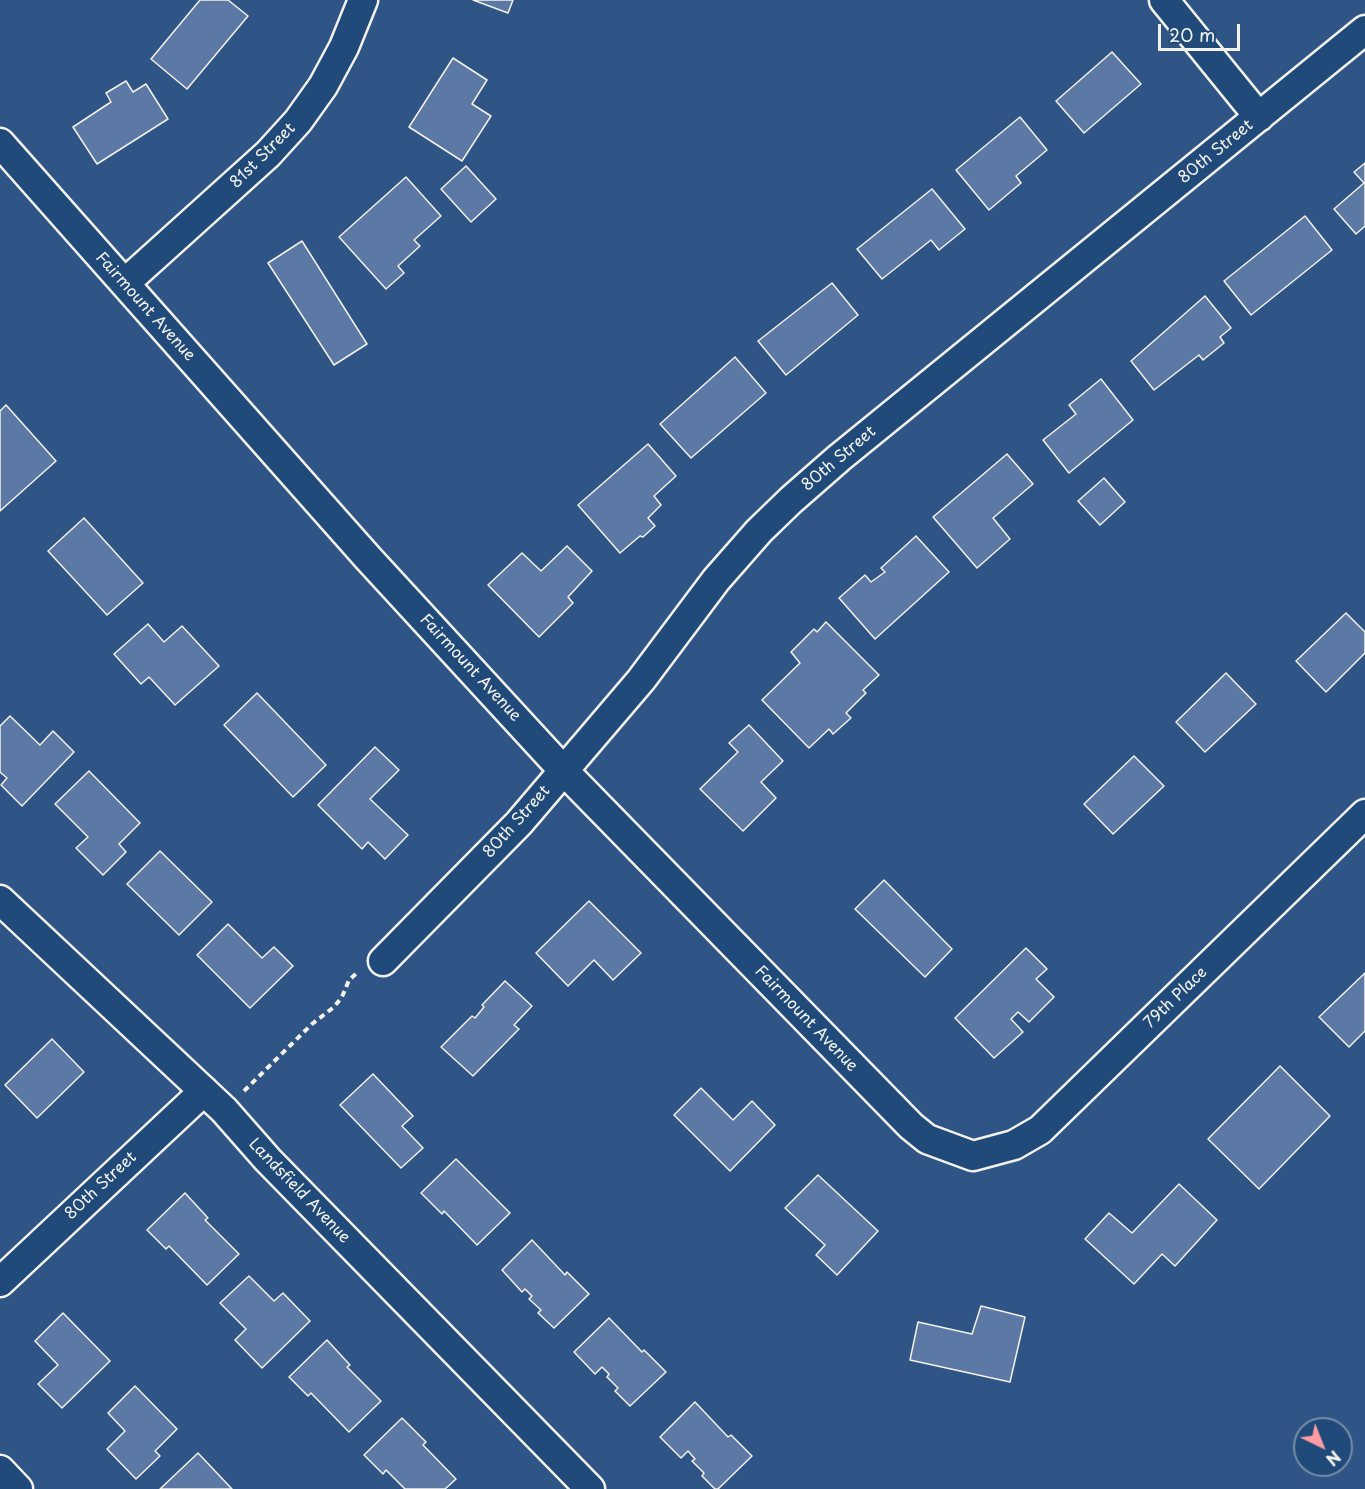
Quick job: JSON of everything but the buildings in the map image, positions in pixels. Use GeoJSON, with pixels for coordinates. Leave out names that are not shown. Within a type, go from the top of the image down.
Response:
{"type":"FeatureCollection","features":[{"type":"Feature","properties":{"kind":"street","name":"81st Street"},"geometry":{"type":"LineString","coordinates":[[124,283],[268,154],[298,122],[323,86],[344,47],[363,0]]}},
{"type":"Feature","properties":{"kind":"street"},"geometry":{"type":"LineString","coordinates":[[1164,0],[1259,117]]}},
{"type":"Feature","properties":{"kind":"street","name":"80th Street"},"geometry":{"type":"LineString","coordinates":[[383,961],[519,823],[641,680],[716,580],[759,531],[791,500],[848,451],[1365,30]]}},
{"type":"Feature","properties":{"kind":"street","name":"Fairmount Avenue"},"geometry":{"type":"LineString","coordinates":[[0,143],[368,558],[563,770],[911,1126],[927,1139],[972,1155]]}},
{"type":"Feature","properties":{"kind":"street","name":"79th Place"},"geometry":{"type":"LineString","coordinates":[[972,1155],[1014,1145],[1040,1130],[1365,814]]}},
{"type":"Feature","properties":{"kind":"street","name":"Landsfield Avenue"},"geometry":{"type":"LineString","coordinates":[[0,900],[214,1101],[277,1169],[590,1489]]}},
{"type":"Feature","properties":{"kind":"street","name":"80th Street"},"geometry":{"type":"LineString","coordinates":[[0,1282],[214,1101]]}},
{"type":"Feature","properties":{"kind":"street"},"geometry":{"type":"LineString","coordinates":[[0,1470],[18,1489]]}},
{"type":"Feature","properties":{"kind":"path"},"geometry":{"type":"LineString","coordinates":[[214,1101],[334,1007],[342,997],[349,980],[365,967],[383,961]]}}]}
